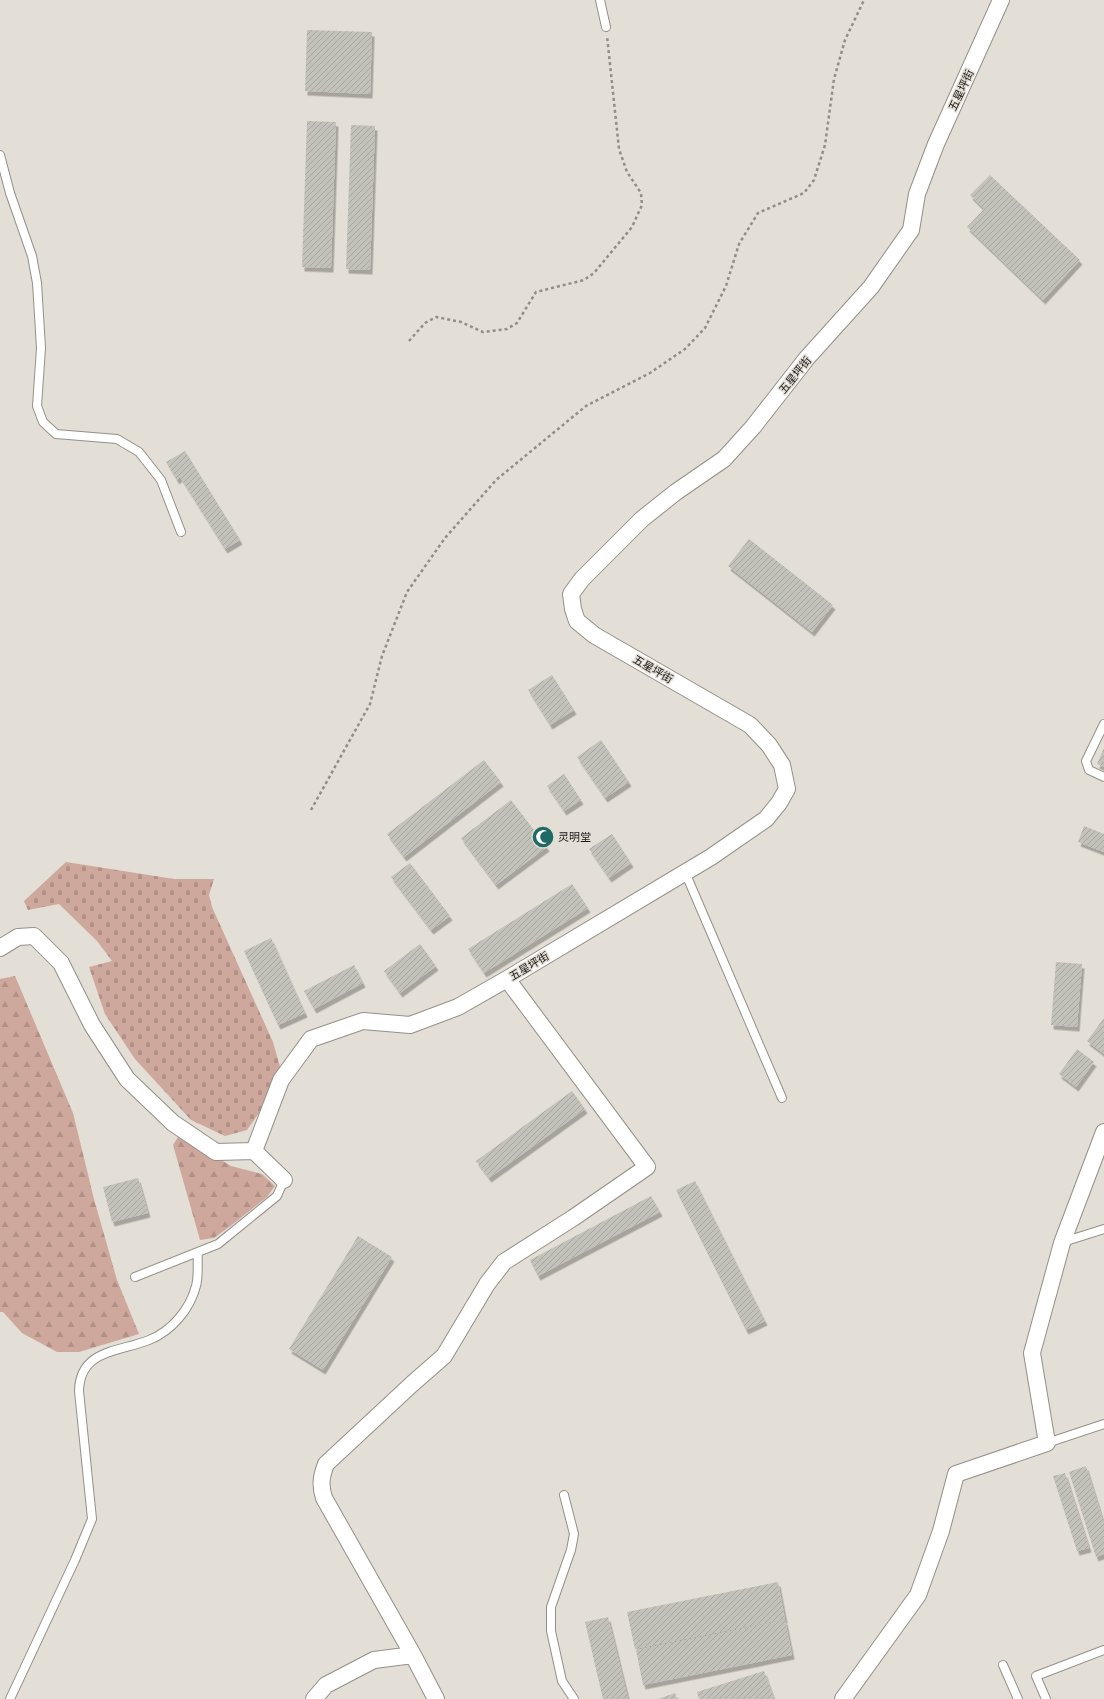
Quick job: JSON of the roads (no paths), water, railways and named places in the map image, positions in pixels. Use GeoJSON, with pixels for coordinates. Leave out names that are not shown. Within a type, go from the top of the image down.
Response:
{"type":"FeatureCollection","features":[{"type":"Feature","properties":{"kind":"street","name":"五星坪街"},"geometry":{"type":"LineString","coordinates":[[254,1151],[281,1080],[311,1039],[364,1021],[410,1025],[458,1007],[711,857],[766,819],[779,803],[787,789],[782,765],[769,745],[750,725],[594,635],[577,621],[573,609],[571,594],[582,578],[642,519],[676,492],[724,459],[753,427],[807,358],[871,287],[910,230],[917,194],[936,144],[1001,0]]}},
{"type":"Feature","properties":{"kind":"street"},"geometry":{"type":"LineString","coordinates":[[0,948],[18,937],[34,936],[61,963],[92,1025],[127,1079],[173,1123],[216,1152],[254,1151],[284,1180]]}},
{"type":"Feature","properties":{"kind":"street"},"geometry":{"type":"LineString","coordinates":[[436,1699],[413,1655],[324,1498],[321,1487],[322,1475],[326,1464],[444,1356],[487,1284],[504,1262],[573,1218],[647,1167],[507,979]]}},
{"type":"Feature","properties":{"kind":"street"},"geometry":{"type":"LineString","coordinates":[[842,1699],[918,1595],[941,1531],[956,1474],[1047,1442],[1032,1353],[1062,1242],[1104,1132]]}},
{"type":"Feature","properties":{"kind":"street"},"geometry":{"type":"LineString","coordinates":[[314,1699],[326,1685],[374,1660],[413,1655]]}},
{"type":"Feature","properties":{"kind":"lane"},"geometry":{"type":"LineString","coordinates":[[600,0],[606,27]]}},
{"type":"Feature","properties":{"kind":"lane"},"geometry":{"type":"LineString","coordinates":[[0,155],[10,192],[32,256],[37,283],[41,348],[37,406],[43,422],[56,434],[117,439],[139,452],[161,480],[181,532]]}},
{"type":"Feature","properties":{"kind":"lane"},"geometry":{"type":"LineString","coordinates":[[1104,724],[1086,761],[1089,770],[1104,777]]}},
{"type":"Feature","properties":{"kind":"lane"},"geometry":{"type":"LineString","coordinates":[[685,872],[782,1098]]}},
{"type":"Feature","properties":{"kind":"lane"},"geometry":{"type":"LineString","coordinates":[[135,1277],[218,1244],[277,1196],[284,1180]]}},
{"type":"Feature","properties":{"kind":"lane"},"geometry":{"type":"LineString","coordinates":[[1062,1242],[1104,1229]]}},
{"type":"Feature","properties":{"kind":"lane"},"geometry":{"type":"LineString","coordinates":[[10,1699],[75,1560],[92,1519],[79,1391],[81,1376],[84,1369],[94,1358],[150,1340],[175,1323],[188,1305],[197,1284],[198,1252]]}},
{"type":"Feature","properties":{"kind":"lane"},"geometry":{"type":"LineString","coordinates":[[1047,1442],[1104,1424]]}},
{"type":"Feature","properties":{"kind":"lane"},"geometry":{"type":"LineString","coordinates":[[564,1495],[574,1534],[571,1550],[551,1607],[551,1631],[562,1681],[574,1699]]}},
{"type":"Feature","properties":{"kind":"lane"},"geometry":{"type":"LineString","coordinates":[[1046,1699],[1036,1676],[1104,1650]]}},
{"type":"Feature","properties":{"kind":"lane"},"geometry":{"type":"LineString","coordinates":[[1003,1665],[1018,1699]]}},
{"type":"Feature","properties":{"kind":"place","name":"灵明堂"},"geometry":{"type":"Point","coordinates":[543,837]}}]}
